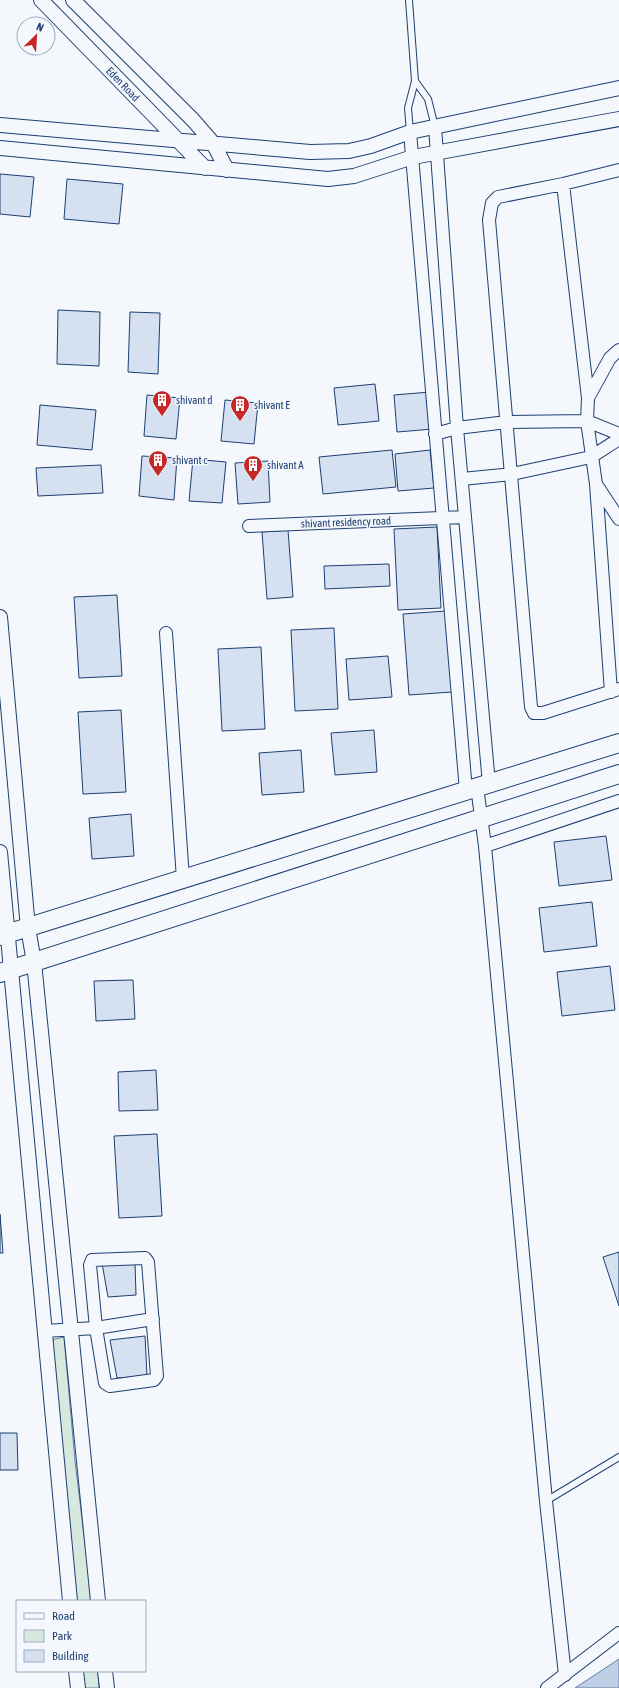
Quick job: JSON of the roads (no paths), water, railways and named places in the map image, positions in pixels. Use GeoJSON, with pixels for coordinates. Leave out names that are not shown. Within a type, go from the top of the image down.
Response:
{"type":"FeatureCollection","features":[{"type":"Feature","properties":{"kind":"main road"},"geometry":{"type":"LineString","coordinates":[[4,935],[619,743]]}},
{"type":"Feature","properties":{"kind":"main road"},"geometry":{"type":"LineString","coordinates":[[5,971],[619,774]]}},
{"type":"Feature","properties":{"kind":"street","name":"Eden Road"},"geometry":{"type":"LineString","coordinates":[[40,0],[205,168]]}},
{"type":"Feature","properties":{"kind":"street"},"geometry":{"type":"LineString","coordinates":[[73,0],[193,120],[213,143],[227,170]]}},
{"type":"Feature","properties":{"kind":"street"},"geometry":{"type":"LineString","coordinates":[[0,125],[332,152],[371,146],[410,132],[619,88]]}},
{"type":"Feature","properties":{"kind":"street"},"geometry":{"type":"LineString","coordinates":[[0,148],[328,179],[354,176],[413,157],[619,119]]}},
{"type":"Feature","properties":{"kind":"street"},"geometry":{"type":"LineString","coordinates":[[435,127],[465,517],[477,787]]}},
{"type":"Feature","properties":{"kind":"street"},"geometry":{"type":"LineString","coordinates":[[410,132],[442,518],[485,846],[546,1502],[565,1675]]}},
{"type":"Feature","properties":{"kind":"street"},"geometry":{"type":"LineString","coordinates":[[563,184],[588,398],[587,421],[596,484],[615,690],[543,713],[534,713],[531,707],[489,220],[492,203],[498,197],[563,184],[619,170]]}},
{"type":"Feature","properties":{"kind":"street"},"geometry":{"type":"LineString","coordinates":[[588,398],[610,358],[619,350]]}},
{"type":"Feature","properties":{"kind":"street"},"geometry":{"type":"LineString","coordinates":[[435,434],[457,428],[507,422],[587,421],[619,434]]}},
{"type":"Feature","properties":{"kind":"street"},"geometry":{"type":"LineString","coordinates":[[462,479],[512,474],[592,457],[619,440]]}},
{"type":"Feature","properties":{"kind":"street"},"geometry":{"type":"LineString","coordinates":[[596,484],[619,520]]}},
{"type":"Feature","properties":{"kind":"street","name":"shivant residency road"},"geometry":{"type":"LineString","coordinates":[[249,526],[465,517]]}},
{"type":"Feature","properties":{"kind":"street"},"geometry":{"type":"LineString","coordinates":[[0,617],[5,717],[28,928],[34,962],[98,1600]]}},
{"type":"Feature","properties":{"kind":"street"},"geometry":{"type":"LineString","coordinates":[[166,633],[182,879]]}},
{"type":"Feature","properties":{"kind":"street"},"geometry":{"type":"LineString","coordinates":[[485,846],[619,801]]}},
{"type":"Feature","properties":{"kind":"street"},"geometry":{"type":"LineString","coordinates":[[0,852],[5,971],[44,1331],[70,1600]]}},
{"type":"Feature","properties":{"kind":"street"},"geometry":{"type":"LineString","coordinates":[[145,1258],[148,1262],[153,1319],[157,1376],[154,1380],[110,1386],[105,1383],[96,1328],[90,1265],[92,1260],[145,1258]]}},
{"type":"Feature","properties":{"kind":"street"},"geometry":{"type":"LineString","coordinates":[[44,1331],[96,1328],[153,1319]]}},
{"type":"Feature","properties":{"kind":"street"},"geometry":{"type":"LineString","coordinates":[[547,1688],[619,1634]]}},
{"type":"Feature","properties":{"kind":"street"},"geometry":{"type":"LineString","coordinates":[[76,1672],[78,1688]]}},
{"type":"Feature","properties":{"kind":"street"},"geometry":{"type":"LineString","coordinates":[[105,1672],[107,1688]]}},
{"type":"Feature","properties":{"kind":"lane"},"geometry":{"type":"LineString","coordinates":[[409,0],[415,81],[408,108],[410,132]]}},
{"type":"Feature","properties":{"kind":"lane"},"geometry":{"type":"LineString","coordinates":[[415,81],[428,99],[435,127]]}},
{"type":"Feature","properties":{"kind":"lane"},"geometry":{"type":"LineString","coordinates":[[546,1502],[619,1457]]}},
{"type":"Feature","properties":{"kind":"water"},"geometry":{"type":"Polygon","coordinates":[[[619,1659],[619,1688],[575,1688],[619,1659]]]}},
{"type":"Feature","properties":{"kind":"place","name":"shivant d"},"geometry":{"type":"Point","coordinates":[162,417]}},
{"type":"Feature","properties":{"kind":"place","name":"shivant E"},"geometry":{"type":"Point","coordinates":[240,422]}},
{"type":"Feature","properties":{"kind":"place","name":"shivant c"},"geometry":{"type":"Point","coordinates":[158,477]}},
{"type":"Feature","properties":{"kind":"place","name":"shivant A"},"geometry":{"type":"Point","coordinates":[253,482]}}]}
